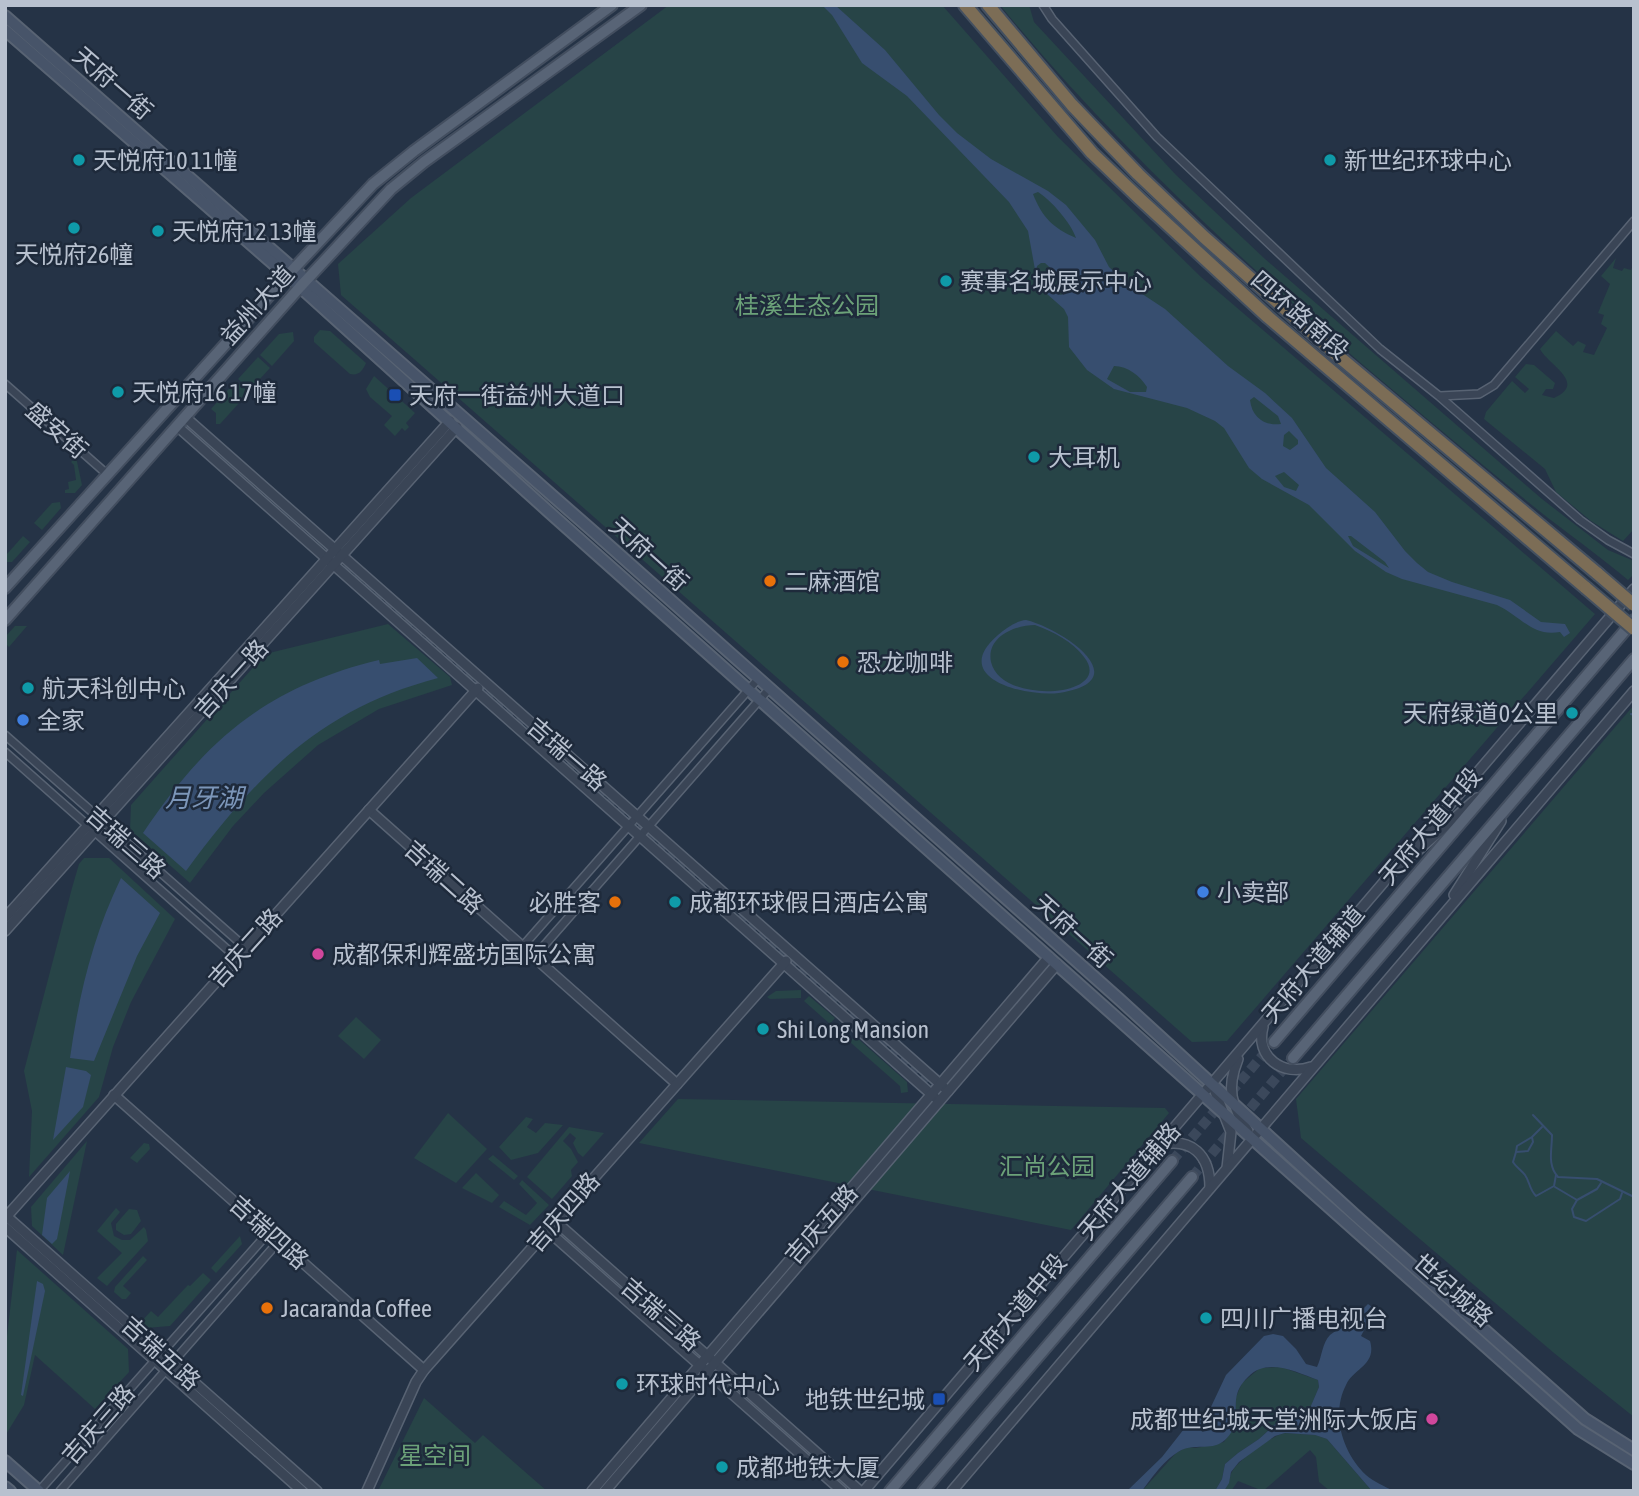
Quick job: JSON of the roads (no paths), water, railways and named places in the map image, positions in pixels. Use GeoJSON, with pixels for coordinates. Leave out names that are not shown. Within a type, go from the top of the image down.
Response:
{"type":"FeatureCollection","features":[{"type":"Feature","properties":{"kind":"highway","name":"四环路南段"},"geometry":{"type":"LineString","coordinates":[[965,5],[1092,153],[1149,208],[1268,317],[1634,629]]}},
{"type":"Feature","properties":{"kind":"highway","name":"四环路南段"},"geometry":{"type":"LineString","coordinates":[[988,5],[1082,115],[1138,174],[1204,237],[1634,607]]}},
{"type":"Feature","properties":{"kind":"main road","name":"益州大道"},"geometry":{"type":"LineString","coordinates":[[5,588],[344,214],[389,171],[612,5]]}},
{"type":"Feature","properties":{"kind":"main road","name":"益州大道"},"geometry":{"type":"LineString","coordinates":[[5,620],[391,189],[424,162],[641,5]]}},
{"type":"Feature","properties":{"kind":"main road","name":"天府一街"},"geometry":{"type":"LineString","coordinates":[[5,16],[290,273]]}},
{"type":"Feature","properties":{"kind":"main road","name":"天府一街"},"geometry":{"type":"LineString","coordinates":[[5,30],[304,284],[758,679],[1119,999],[1260,1129]]}},
{"type":"Feature","properties":{"kind":"main road","name":"天府一街"},"geometry":{"type":"LineString","coordinates":[[304,284],[549,512],[1252,1139]]}},
{"type":"Feature","properties":{"kind":"main road"},"geometry":{"type":"LineString","coordinates":[[1618,638],[1634,607]]}},
{"type":"Feature","properties":{"kind":"main road"},"geometry":{"type":"LineString","coordinates":[[1618,638],[1634,620]]}},
{"type":"Feature","properties":{"kind":"main road","name":"天府大道中段"},"geometry":{"type":"LineString","coordinates":[[1274,1042],[1618,638]]}},
{"type":"Feature","properties":{"kind":"main road","name":"天府大道中段"},"geometry":{"type":"LineString","coordinates":[[1293,1058],[1634,659]]}},
{"type":"Feature","properties":{"kind":"main road","name":"世纪城路"},"geometry":{"type":"LineString","coordinates":[[1260,1129],[1586,1419],[1634,1450]]}},
{"type":"Feature","properties":{"kind":"main road","name":"世纪城路"},"geometry":{"type":"LineString","coordinates":[[1252,1139],[1578,1429],[1634,1464]]}},
{"type":"Feature","properties":{"kind":"main road","name":"天府大道中段"},"geometry":{"type":"LineString","coordinates":[[890,1491],[1172,1161]]}},
{"type":"Feature","properties":{"kind":"main road","name":"天府大道中段"},"geometry":{"type":"LineString","coordinates":[[923,1491],[1192,1177]]}},
{"type":"Feature","properties":{"kind":"main road"},"geometry":{"type":"LineString","coordinates":[[5,1461],[39,1491]]}},
{"type":"Feature","properties":{"kind":"main road"},"geometry":{"type":"LineString","coordinates":[[5,1487],[10,1491]]}},
{"type":"Feature","properties":{"kind":"street"},"geometry":{"type":"LineString","coordinates":[[1043,5],[1052,19],[1157,137],[1380,349],[1439,396],[1580,520],[1634,554]]}},
{"type":"Feature","properties":{"kind":"street"},"geometry":{"type":"LineString","coordinates":[[1439,396],[1479,394],[1494,384],[1634,221]]}},
{"type":"Feature","properties":{"kind":"street","name":"盛安街"},"geometry":{"type":"LineString","coordinates":[[5,384],[108,475]]}},
{"type":"Feature","properties":{"kind":"street","name":"吉瑞一路"},"geometry":{"type":"LineString","coordinates":[[181,421],[339,553],[948,1091]]}},
{"type":"Feature","properties":{"kind":"street","name":"吉瑞一路"},"geometry":{"type":"LineString","coordinates":[[181,421],[330,562],[939,1101]]}},
{"type":"Feature","properties":{"kind":"street","name":"吉庆一路"},"geometry":{"type":"LineString","coordinates":[[5,931],[92,828],[454,424]]}},
{"type":"Feature","properties":{"kind":"street","name":"天府大道辅道"},"geometry":{"type":"LineString","coordinates":[[1211,1084],[1634,589]]}},
{"type":"Feature","properties":{"kind":"street"},"geometry":{"type":"LineString","coordinates":[[522,947],[758,679]]}},
{"type":"Feature","properties":{"kind":"street","name":"吉庆二路"},"geometry":{"type":"LineString","coordinates":[[6,1215],[484,681]]}},
{"type":"Feature","properties":{"kind":"street"},"geometry":{"type":"LineString","coordinates":[[534,957],[769,689]]}},
{"type":"Feature","properties":{"kind":"street"},"geometry":{"type":"LineString","coordinates":[[952,1491],[1634,691]]}},
{"type":"Feature","properties":{"kind":"street","name":"吉瑞三路"},"geometry":{"type":"LineString","coordinates":[[5,735],[246,948]]}},
{"type":"Feature","properties":{"kind":"street","name":"吉瑞三路"},"geometry":{"type":"LineString","coordinates":[[5,752],[237,958]]}},
{"type":"Feature","properties":{"kind":"street"},"geometry":{"type":"LineString","coordinates":[[1389,876],[1497,780]]}},
{"type":"Feature","properties":{"kind":"street"},"geometry":{"type":"LineString","coordinates":[[1439,920],[1516,797]]}},
{"type":"Feature","properties":{"kind":"street","name":"吉瑞二路"},"geometry":{"type":"LineString","coordinates":[[369,810],[677,1084]]}},
{"type":"Feature","properties":{"kind":"street","name":"吉庆一路"},"geometry":{"type":"LineString","coordinates":[[5,918],[92,828]]}},
{"type":"Feature","properties":{"kind":"street","name":"吉庆四路"},"geometry":{"type":"LineString","coordinates":[[367,1491],[416,1382],[424,1370],[792,954]]}},
{"type":"Feature","properties":{"kind":"street","name":"吉庆五路"},"geometry":{"type":"LineString","coordinates":[[605,1491],[707,1372],[712,1359],[931,1094],[1053,960]]}},
{"type":"Feature","properties":{"kind":"street","name":"吉庆五路"},"geometry":{"type":"LineString","coordinates":[[592,1491],[699,1365],[712,1359],[948,1091],[1053,960]]}},
{"type":"Feature","properties":{"kind":"street"},"geometry":{"type":"LineString","coordinates":[[1264,1022],[1261,1037],[1267,1056],[1287,1070],[1302,1071],[1314,1066]]}},
{"type":"Feature","properties":{"kind":"street"},"geometry":{"type":"LineString","coordinates":[[1241,1052],[1231,1079],[1233,1104],[1252,1139]]}},
{"type":"Feature","properties":{"kind":"street"},"geometry":{"type":"LineString","coordinates":[[1211,1084],[1231,1132],[1227,1168]]}},
{"type":"Feature","properties":{"kind":"street","name":"天府大道辅路"},"geometry":{"type":"LineString","coordinates":[[862,1491],[1211,1084]]}},
{"type":"Feature","properties":{"kind":"street","name":"吉瑞四路"},"geometry":{"type":"LineString","coordinates":[[114,1095],[424,1370]]}},
{"type":"Feature","properties":{"kind":"street"},"geometry":{"type":"LineString","coordinates":[[1159,1145],[1180,1143],[1197,1151],[1208,1166],[1210,1188]]}},
{"type":"Feature","properties":{"kind":"street","name":"吉瑞五路"},"geometry":{"type":"LineString","coordinates":[[6,1215],[302,1491]]}},
{"type":"Feature","properties":{"kind":"street","name":"吉瑞三路"},"geometry":{"type":"LineString","coordinates":[[555,1221],[862,1491]]}},
{"type":"Feature","properties":{"kind":"street","name":"吉瑞五路"},"geometry":{"type":"LineString","coordinates":[[5,1227],[158,1356]]}},
{"type":"Feature","properties":{"kind":"street","name":"吉瑞三路"},"geometry":{"type":"LineString","coordinates":[[547,1230],[842,1491]]}},
{"type":"Feature","properties":{"kind":"street","name":"吉庆三路"},"geometry":{"type":"LineString","coordinates":[[39,1491],[268,1232]]}},
{"type":"Feature","properties":{"kind":"street","name":"吉庆三路"},"geometry":{"type":"LineString","coordinates":[[60,1491],[279,1241]]}},
{"type":"Feature","properties":{"kind":"street","name":"吉瑞五路"},"geometry":{"type":"LineString","coordinates":[[169,1366],[317,1491]]}},
{"type":"Feature","properties":{"kind":"water"},"geometry":{"type":"Polygon","coordinates":[[[822,5],[835,5],[885,50],[957,133],[991,159],[1048,191],[1066,205],[1095,240],[1109,267],[1127,284],[1165,309],[1228,366],[1265,393],[1292,418],[1326,468],[1375,512],[1417,563],[1428,572],[1452,582],[1510,600],[1541,622],[1565,624],[1570,633],[1564,637],[1560,632],[1542,632],[1497,605],[1402,579],[1386,572],[1355,551],[1309,505],[1262,479],[1249,468],[1224,428],[1215,421],[1187,408],[1114,389],[1087,370],[1069,347],[1068,317],[1064,309],[1038,286],[1028,231],[1009,202],[907,96],[862,63],[832,15],[822,5]],[[1038,192],[1033,194],[1049,221],[1076,238],[1054,206],[1038,192]],[[1045,263],[1037,266],[1040,281],[1047,288],[1061,295],[1065,292],[1060,282],[1062,279],[1045,263]],[[1114,366],[1107,379],[1130,392],[1146,392],[1147,387],[1133,372],[1114,366]],[[1254,397],[1250,400],[1256,416],[1265,422],[1281,424],[1278,416],[1254,397]],[[1289,431],[1284,435],[1283,446],[1290,450],[1298,444],[1298,440],[1289,431]],[[1284,472],[1275,476],[1284,487],[1296,491],[1299,485],[1284,472]],[[1348,536],[1353,546],[1389,568],[1385,562],[1348,536]]]}},
{"type":"Feature","properties":{"kind":"water"},"geometry":{"type":"Polygon","coordinates":[[[1022,621],[1041,625],[1074,644],[1086,655],[1093,667],[1093,678],[1082,687],[1059,693],[1028,692],[997,682],[986,673],[982,663],[985,650],[1001,632],[1022,621]],[[1035,625],[1019,627],[997,639],[991,653],[991,662],[999,676],[1014,685],[1033,690],[1071,688],[1084,681],[1090,671],[1079,651],[1056,634],[1035,625]]]}},
{"type":"Feature","properties":{"kind":"water","name":"月牙湖"},"geometry":{"type":"Polygon","coordinates":[[[417,658],[438,678],[396,691],[359,708],[294,750],[238,805],[186,871],[143,833],[191,770],[216,744],[243,721],[272,702],[339,671],[379,660],[380,664],[417,658]]]}},
{"type":"Feature","properties":{"kind":"water"},"geometry":{"type":"Polygon","coordinates":[[[121,878],[160,913],[137,956],[94,1061],[70,1058],[88,966],[102,922],[121,878]]]}},
{"type":"Feature","properties":{"kind":"water"},"geometry":{"type":"Polygon","coordinates":[[[66,1067],[86,1071],[91,1075],[83,1107],[53,1140],[66,1067]]]}},
{"type":"Feature","properties":{"kind":"water"},"geometry":{"type":"Polygon","coordinates":[[[70,1171],[57,1239],[52,1244],[42,1235],[47,1198],[70,1171]]]}},
{"type":"Feature","properties":{"kind":"water"},"geometry":{"type":"Polygon","coordinates":[[[37,1281],[43,1284],[45,1291],[23,1396],[21,1395],[37,1281]]]}},
{"type":"Feature","properties":{"kind":"water"},"geometry":{"type":"Polygon","coordinates":[[[1368,1304],[1372,1307],[1372,1315],[1361,1336],[1370,1341],[1370,1356],[1346,1385],[1339,1408],[1339,1420],[1345,1444],[1358,1466],[1379,1484],[1394,1491],[1372,1491],[1327,1439],[1315,1435],[1285,1433],[1275,1436],[1239,1462],[1231,1472],[1224,1491],[1215,1491],[1222,1479],[1225,1464],[1281,1419],[1310,1408],[1319,1387],[1318,1380],[1291,1370],[1273,1367],[1256,1371],[1241,1385],[1238,1390],[1234,1426],[1225,1440],[1215,1445],[1178,1452],[1161,1467],[1142,1491],[1127,1491],[1162,1457],[1184,1429],[1192,1427],[1201,1415],[1210,1409],[1226,1375],[1264,1336],[1283,1336],[1306,1364],[1317,1367],[1327,1338],[1354,1320],[1362,1321],[1360,1312],[1368,1304]]]}},
{"type":"Feature","properties":{"kind":"waterway"},"geometry":{"type":"LineString","coordinates":[[1533,1115],[1552,1135],[1551,1162],[1558,1177],[1597,1179],[1634,1197]]}},
{"type":"Feature","properties":{"kind":"waterway"},"geometry":{"type":"LineString","coordinates":[[1532,1137],[1533,1142],[1528,1151],[1516,1152],[1517,1146],[1542,1127]]}},
{"type":"Feature","properties":{"kind":"waterway"},"geometry":{"type":"LineString","coordinates":[[1516,1152],[1513,1162],[1525,1175],[1536,1196],[1554,1186],[1556,1175]]}},
{"type":"Feature","properties":{"kind":"waterway"},"geometry":{"type":"LineString","coordinates":[[1555,1187],[1577,1200],[1597,1189],[1601,1183]]}},
{"type":"Feature","properties":{"kind":"waterway"},"geometry":{"type":"LineString","coordinates":[[1577,1200],[1572,1209],[1574,1217],[1586,1221],[1620,1199],[1622,1193]]}},
{"type":"Feature","properties":{"kind":"tunnel"},"geometry":{"type":"LineString","coordinates":[[334,558],[940,1092],[598,1491]]}},
{"type":"Feature","properties":{"kind":"tunnel"},"geometry":{"type":"LineString","coordinates":[[1172,1161],[1274,1042]]}},
{"type":"Feature","properties":{"kind":"tunnel"},"geometry":{"type":"LineString","coordinates":[[1192,1177],[1293,1058]]}},
{"type":"Feature","properties":{"kind":"tunnel"},"geometry":{"type":"LineString","coordinates":[[185,1381],[309,1491]]}},
{"type":"Feature","properties":{"kind":"place","name":"天悦府10 11幢"},"geometry":{"type":"Point","coordinates":[79,160]}},
{"type":"Feature","properties":{"kind":"place","name":"新世纪环球中心"},"geometry":{"type":"Point","coordinates":[1330,160]}},
{"type":"Feature","properties":{"kind":"place","name":"天悦府26幢"},"geometry":{"type":"Point","coordinates":[74,228]}},
{"type":"Feature","properties":{"kind":"place","name":"天悦府12 13幢"},"geometry":{"type":"Point","coordinates":[158,231]}},
{"type":"Feature","properties":{"kind":"place","name":"赛事名城展示中心"},"geometry":{"type":"Point","coordinates":[946,281]}},
{"type":"Feature","properties":{"kind":"place","name":"天悦府16 17幢"},"geometry":{"type":"Point","coordinates":[118,392]}},
{"type":"Feature","properties":{"kind":"place","name":"天府一街益州大道口"},"geometry":{"type":"Point","coordinates":[395,395]}},
{"type":"Feature","properties":{"kind":"place","name":"大耳机"},"geometry":{"type":"Point","coordinates":[1034,457]}},
{"type":"Feature","properties":{"kind":"place","name":"二麻酒馆"},"geometry":{"type":"Point","coordinates":[770,581]}},
{"type":"Feature","properties":{"kind":"place","name":"恐龙咖啡"},"geometry":{"type":"Point","coordinates":[843,662]}},
{"type":"Feature","properties":{"kind":"place","name":"航天科创中心"},"geometry":{"type":"Point","coordinates":[28,688]}},
{"type":"Feature","properties":{"kind":"place","name":"天府绿道0公里"},"geometry":{"type":"Point","coordinates":[1572,713]}},
{"type":"Feature","properties":{"kind":"place","name":"全家"},"geometry":{"type":"Point","coordinates":[23,720]}},
{"type":"Feature","properties":{"kind":"place","name":"小卖部"},"geometry":{"type":"Point","coordinates":[1203,892]}},
{"type":"Feature","properties":{"kind":"place","name":"必胜客"},"geometry":{"type":"Point","coordinates":[615,902]}},
{"type":"Feature","properties":{"kind":"place","name":"成都环球假日酒店公寓"},"geometry":{"type":"Point","coordinates":[675,902]}},
{"type":"Feature","properties":{"kind":"place","name":"成都保利辉盛坊国际公寓"},"geometry":{"type":"Point","coordinates":[318,954]}},
{"type":"Feature","properties":{"kind":"place","name":"Shi Long Mansion"},"geometry":{"type":"Point","coordinates":[763,1029]}},
{"type":"Feature","properties":{"kind":"place","name":"Jacaranda Coffee"},"geometry":{"type":"Point","coordinates":[267,1308]}},
{"type":"Feature","properties":{"kind":"place","name":"四川广播电视台"},"geometry":{"type":"Point","coordinates":[1206,1318]}},
{"type":"Feature","properties":{"kind":"place","name":"环球时代中心"},"geometry":{"type":"Point","coordinates":[622,1384]}},
{"type":"Feature","properties":{"kind":"place","name":"地铁世纪城"},"geometry":{"type":"Point","coordinates":[939,1399]}},
{"type":"Feature","properties":{"kind":"place","name":"成都世纪城天堂洲际大饭店"},"geometry":{"type":"Point","coordinates":[1432,1419]}},
{"type":"Feature","properties":{"kind":"place","name":"成都地铁大厦"},"geometry":{"type":"Point","coordinates":[722,1467]}},
{"type":"Feature","properties":{"kind":"park label","name":"桂溪生态公园"},"geometry":{"type":"Point","coordinates":[807,305]}},
{"type":"Feature","properties":{"kind":"park label","name":"汇尚公园"},"geometry":{"type":"Point","coordinates":[1047,1166]}},
{"type":"Feature","properties":{"kind":"park label","name":"星空间"},"geometry":{"type":"Point","coordinates":[435,1455]}}]}
